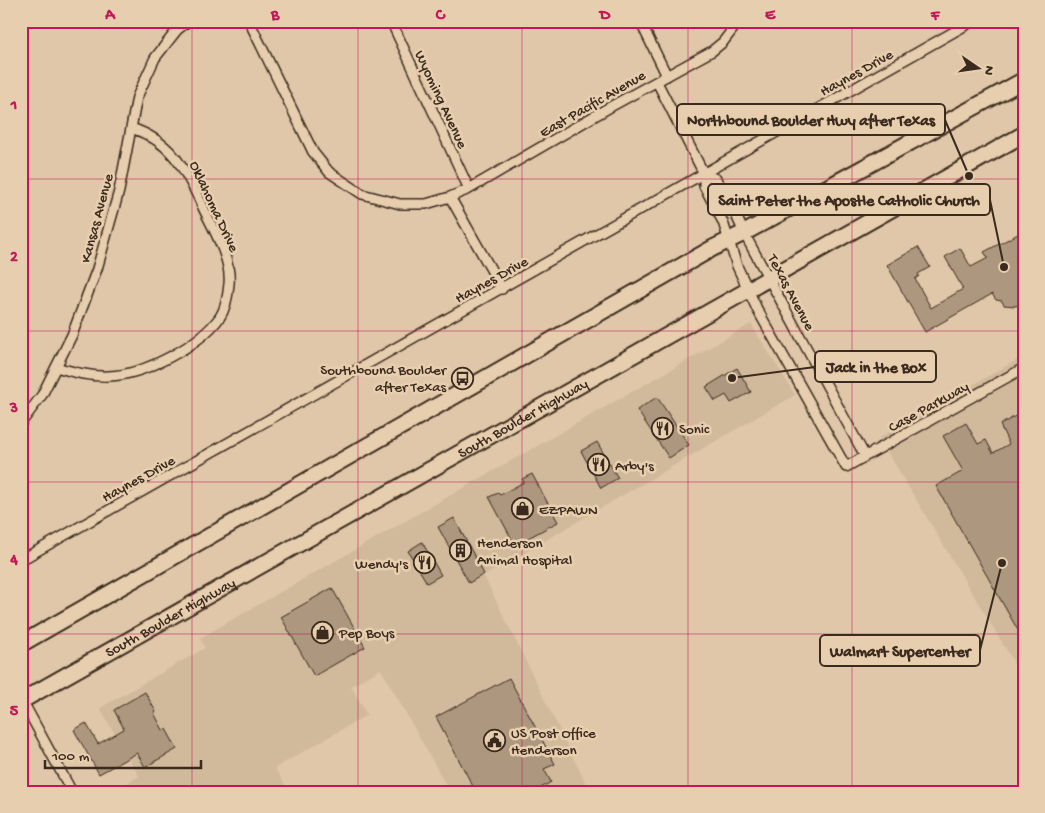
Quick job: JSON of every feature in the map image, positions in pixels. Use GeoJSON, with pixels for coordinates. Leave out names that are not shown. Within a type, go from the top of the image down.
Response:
{"type":"FeatureCollection","features":[{"type":"Feature","properties":{"kind":"main road"},"geometry":{"type":"LineString","coordinates":[[21,644],[728,241],[1024,80]]}},
{"type":"Feature","properties":{"kind":"main road","name":"South Boulder Highway"},"geometry":{"type":"LineString","coordinates":[[22,700],[1024,134]]}},
{"type":"Feature","properties":{"kind":"street","name":"Kansas Avenue"},"geometry":{"type":"LineString","coordinates":[[21,423],[42,395],[72,336],[97,269],[119,191],[137,97],[155,58],[177,30],[188,21]]}},
{"type":"Feature","properties":{"kind":"street","name":"East Pacific Avenue"},"geometry":{"type":"LineString","coordinates":[[249,21],[313,152],[329,172],[362,194],[400,204],[426,204],[450,198],[469,189],[610,107],[712,51],[723,42],[739,21]]}},
{"type":"Feature","properties":{"kind":"street","name":"Wyoming Avenue"},"geometry":{"type":"LineString","coordinates":[[391,21],[469,189]]}},
{"type":"Feature","properties":{"kind":"street"},"geometry":{"type":"LineString","coordinates":[[640,21],[667,76]]}},
{"type":"Feature","properties":{"kind":"street","name":"Haynes Drive"},"geometry":{"type":"LineString","coordinates":[[21,560],[973,21]]}},
{"type":"Feature","properties":{"kind":"street","name":"Texas Avenue"},"geometry":{"type":"LineString","coordinates":[[658,82],[704,174],[704,186],[723,222],[737,266],[757,309],[846,467]]}},
{"type":"Feature","properties":{"kind":"street","name":"Oklahoma Drive"},"geometry":{"type":"LineString","coordinates":[[56,367],[80,374],[109,376],[147,369],[196,341],[220,317],[225,306],[230,283],[226,257],[186,171],[172,152],[146,133],[131,128]]}},
{"type":"Feature","properties":{"kind":"street","name":"Texas Avenue"},"geometry":{"type":"LineString","coordinates":[[704,174],[716,179],[804,346],[866,456]]}},
{"type":"Feature","properties":{"kind":"street"},"geometry":{"type":"LineString","coordinates":[[450,198],[502,289]]}},
{"type":"Feature","properties":{"kind":"street","name":"Case Parkway"},"geometry":{"type":"LineString","coordinates":[[846,467],[1024,368]]}},
{"type":"Feature","properties":{"kind":"street"},"geometry":{"type":"LineString","coordinates":[[22,700],[72,792]]}},
{"type":"Feature","properties":{"kind":"shaded area"},"geometry":{"type":"Polygon","coordinates":[[[751,324],[795,395],[484,576],[590,792],[450,792],[381,669],[351,686],[367,715],[275,768],[289,792],[113,792],[139,776],[100,708],[205,648],[200,638],[751,324]]]}},
{"type":"Feature","properties":{"kind":"shaded area"},"geometry":{"type":"Polygon","coordinates":[[[1024,356],[1024,679],[879,438],[1024,356]]]}},
{"type":"Feature","properties":{"kind":"building"},"geometry":{"type":"Polygon","coordinates":[[[1018,234],[1024,246],[1024,304],[1015,306],[1004,305],[1002,301],[996,300],[992,294],[925,332],[887,265],[918,247],[930,267],[918,274],[919,276],[915,279],[931,308],[963,289],[945,257],[960,248],[971,267],[988,258],[984,252],[1018,234]]]}},
{"type":"Feature","properties":{"kind":"building"},"geometry":{"type":"Polygon","coordinates":[[[737,368],[751,392],[731,403],[726,395],[715,401],[706,387],[737,368]]]}},
{"type":"Feature","properties":{"kind":"building","name":"Sonic"},"geometry":{"type":"Polygon","coordinates":[[[657,397],[689,445],[669,458],[637,410],[657,397]]]}},
{"type":"Feature","properties":{"kind":"building"},"geometry":{"type":"Polygon","coordinates":[[[1024,411],[1024,641],[936,486],[963,471],[943,436],[966,423],[978,444],[986,440],[993,453],[1009,444],[1000,425],[1024,411]]]}},
{"type":"Feature","properties":{"kind":"building","name":"Arby's"},"geometry":{"type":"Polygon","coordinates":[[[597,442],[618,478],[601,488],[581,451],[597,442]]]}},
{"type":"Feature","properties":{"kind":"building","name":"EZPAWN"},"geometry":{"type":"Polygon","coordinates":[[[532,474],[558,522],[515,545],[489,497],[498,493],[500,495],[524,482],[522,479],[532,474]]]}},
{"type":"Feature","properties":{"kind":"building","name":"Henderson Animal Hospital"},"geometry":{"type":"Polygon","coordinates":[[[454,518],[484,574],[469,583],[438,527],[454,518]]]}},
{"type":"Feature","properties":{"kind":"building","name":"Wendy's"},"geometry":{"type":"Polygon","coordinates":[[[422,542],[441,575],[427,583],[408,551],[422,542]]]}},
{"type":"Feature","properties":{"kind":"building","name":"Pep Boys"},"geometry":{"type":"Polygon","coordinates":[[[332,588],[365,647],[314,676],[281,617],[332,588]]]}},
{"type":"Feature","properties":{"kind":"building","name":"US Post Office Henderson"},"geometry":{"type":"Polygon","coordinates":[[[509,678],[555,764],[544,769],[551,782],[534,792],[476,792],[436,717],[509,678]]]}},
{"type":"Feature","properties":{"kind":"building"},"geometry":{"type":"Polygon","coordinates":[[[145,692],[163,730],[166,729],[177,749],[145,767],[137,753],[99,774],[74,730],[86,723],[98,744],[124,729],[114,710],[145,692]]]}},
{"type":"Feature","properties":{"kind":"place","name":"Northbound Boulder Hwy after Texas"},"geometry":{"type":"Point","coordinates":[969,176]}},
{"type":"Feature","properties":{"kind":"place","name":"Saint Peter the Apostle Catholic Church"},"geometry":{"type":"Point","coordinates":[1004,267]}},
{"type":"Feature","properties":{"kind":"place","name":"Southbound Boulder after Texas"},"geometry":{"type":"Point","coordinates":[462,378]}},
{"type":"Feature","properties":{"kind":"place","name":"Jack in the Box"},"geometry":{"type":"Point","coordinates":[732,378]}},
{"type":"Feature","properties":{"kind":"place","name":"Sonic"},"geometry":{"type":"Point","coordinates":[663,428]}},
{"type":"Feature","properties":{"kind":"place","name":"Arby's"},"geometry":{"type":"Point","coordinates":[599,465]}},
{"type":"Feature","properties":{"kind":"place","name":"EZPAWN"},"geometry":{"type":"Point","coordinates":[523,509]}},
{"type":"Feature","properties":{"kind":"place","name":"Henderson Animal Hospital"},"geometry":{"type":"Point","coordinates":[461,551]}},
{"type":"Feature","properties":{"kind":"place","name":"Wendy's"},"geometry":{"type":"Point","coordinates":[424,563]}},
{"type":"Feature","properties":{"kind":"place","name":"Walmart Supercenter"},"geometry":{"type":"Point","coordinates":[1002,563]}},
{"type":"Feature","properties":{"kind":"place","name":"Pep Boys"},"geometry":{"type":"Point","coordinates":[323,632]}},
{"type":"Feature","properties":{"kind":"place","name":"US Post Office Henderson"},"geometry":{"type":"Point","coordinates":[495,741]}}]}
